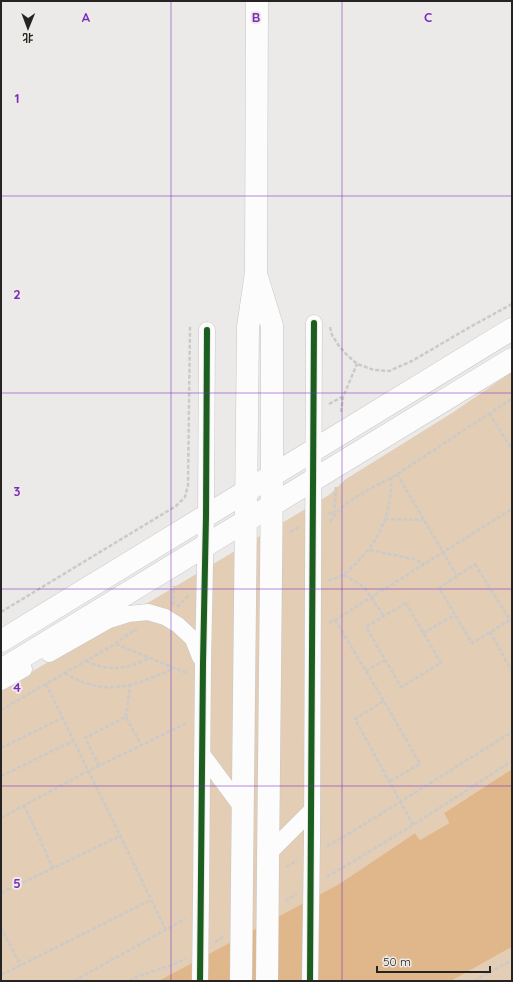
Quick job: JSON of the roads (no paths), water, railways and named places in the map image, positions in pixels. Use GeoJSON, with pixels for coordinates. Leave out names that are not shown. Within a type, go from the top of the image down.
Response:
{"type":"FeatureCollection","features":[{"type":"Feature","properties":{"kind":"main road"},"geometry":{"type":"LineString","coordinates":[[241,981],[248,327],[256,272],[258,1]]}},
{"type":"Feature","properties":{"kind":"main road"},"geometry":{"type":"LineString","coordinates":[[256,272],[272,326],[272,505],[267,981]]}},
{"type":"Feature","properties":{"kind":"main road"},"geometry":{"type":"LineString","coordinates":[[1,641],[512,329]]}},
{"type":"Feature","properties":{"kind":"main road"},"geometry":{"type":"LineString","coordinates":[[1,670],[512,359]]}},
{"type":"Feature","properties":{"kind":"street"},"geometry":{"type":"LineString","coordinates":[[310,981],[312,841],[313,451],[322,324]]}},
{"type":"Feature","properties":{"kind":"street"},"geometry":{"type":"LineString","coordinates":[[195,666],[205,546],[207,330]]}},
{"type":"Feature","properties":{"kind":"street"},"geometry":{"type":"LineString","coordinates":[[1,682],[63,645],[109,620],[128,614],[148,612],[165,617],[178,625],[193,639],[202,754],[200,981]]}},
{"type":"Feature","properties":{"kind":"street"},"geometry":{"type":"LineString","coordinates":[[202,754],[243,809]]}},
{"type":"Feature","properties":{"kind":"street"},"geometry":{"type":"LineString","coordinates":[[268,859],[312,810]]}}]}
